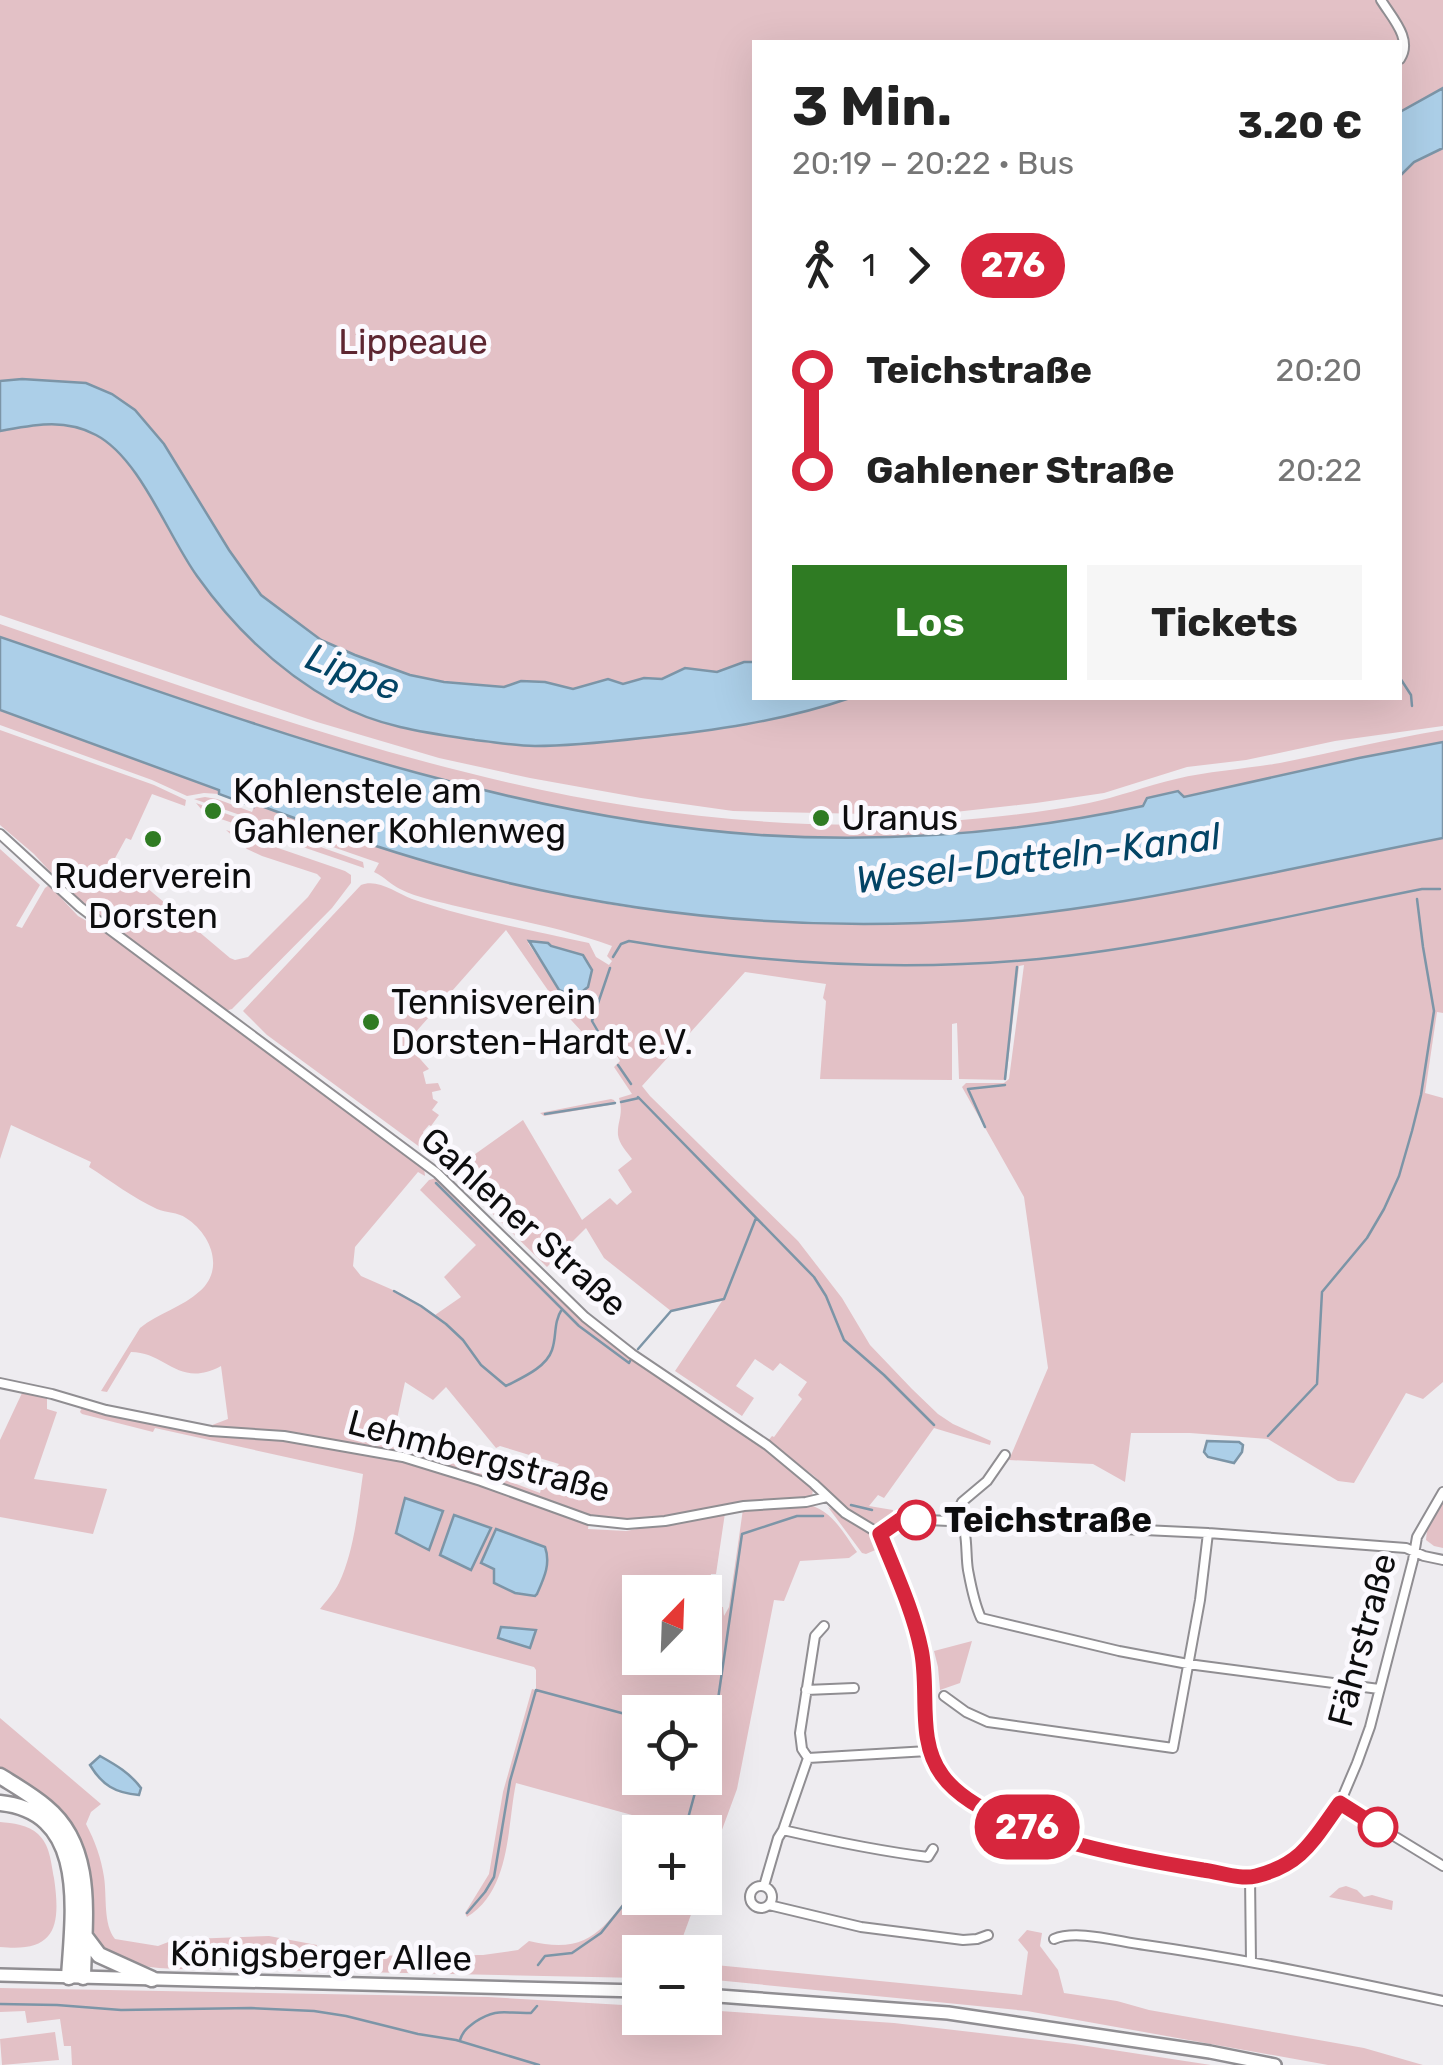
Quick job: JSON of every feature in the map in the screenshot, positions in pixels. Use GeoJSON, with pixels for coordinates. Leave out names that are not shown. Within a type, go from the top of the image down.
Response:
{"type":"FeatureCollection","features":[{"type":"Feature","properties":{"kind":"highway"},"geometry":{"type":"LineString","coordinates":[[0,1776],[46,1807],[68,1830],[80,1856],[84,1934],[76,1977]]}},
{"type":"Feature","properties":{"kind":"highway"},"geometry":{"type":"LineString","coordinates":[[0,1803],[15,1804],[38,1815],[58,1836],[70,1864],[76,1977]]}},
{"type":"Feature","properties":{"kind":"highway"},"geometry":{"type":"LineString","coordinates":[[84,1934],[98,1955],[152,1979]]}},
{"type":"Feature","properties":{"kind":"main road","name":"Königsberger Allee"},"geometry":{"type":"LineString","coordinates":[[0,1974],[622,1992]]}},
{"type":"Feature","properties":{"kind":"main road"},"geometry":{"type":"LineString","coordinates":[[722,1996],[948,2013],[1275,2065]]}},
{"type":"Feature","properties":{"kind":"street"},"geometry":{"type":"LineString","coordinates":[[1381,0],[1405,40],[1402,56]]}},
{"type":"Feature","properties":{"kind":"street","name":"Gahlener Straße"},"geometry":{"type":"LineString","coordinates":[[0,834],[80,907],[437,1173],[585,1316],[632,1354],[767,1445],[844,1513],[880,1534]]}},
{"type":"Feature","properties":{"kind":"street","name":"Lehmbergstraße"},"geometry":{"type":"LineString","coordinates":[[0,1383],[106,1410],[211,1430],[284,1436],[403,1457],[589,1520],[627,1524],[665,1521],[744,1506],[827,1497]]}},
{"type":"Feature","properties":{"kind":"street"},"geometry":{"type":"LineString","coordinates":[[1005,1455],[987,1481],[962,1502],[957,1514],[963,1522],[968,1570],[982,1618],[1188,1664],[1380,1688]]}},
{"type":"Feature","properties":{"kind":"street","name":"Fährstraße"},"geometry":{"type":"LineString","coordinates":[[1250,1877],[1290,1863],[1305,1852],[1340,1803],[1361,1752],[1380,1688],[1417,1537],[1443,1492]]}},
{"type":"Feature","properties":{"kind":"street"},"geometry":{"type":"LineString","coordinates":[[1251,1962],[1250,1877],[1156,1863],[1038,1832],[970,1802],[943,1778],[928,1752],[920,1642],[880,1534],[906,1519],[1208,1533],[1406,1548],[1443,1560]]}},
{"type":"Feature","properties":{"kind":"street"},"geometry":{"type":"LineString","coordinates":[[944,1696],[988,1722],[1173,1748],[1208,1533]]}},
{"type":"Feature","properties":{"kind":"street"},"geometry":{"type":"LineString","coordinates":[[808,1758],[800,1733],[815,1636],[824,1626]]}},
{"type":"Feature","properties":{"kind":"street"},"geometry":{"type":"LineString","coordinates":[[806,1690],[854,1688]]}},
{"type":"Feature","properties":{"kind":"street"},"geometry":{"type":"LineString","coordinates":[[808,1758],[928,1752]]}},
{"type":"Feature","properties":{"kind":"street"},"geometry":{"type":"LineString","coordinates":[[764,1886],[808,1758]]}},
{"type":"Feature","properties":{"kind":"street"},"geometry":{"type":"LineString","coordinates":[[1340,1803],[1443,1866]]}},
{"type":"Feature","properties":{"kind":"street"},"geometry":{"type":"LineString","coordinates":[[784,1830],[892,1853],[928,1857],[933,1848]]}},
{"type":"Feature","properties":{"kind":"street"},"geometry":{"type":"LineString","coordinates":[[769,1905],[769,1889],[754,1889],[751,1900],[758,1908],[769,1905],[860,1927],[963,1940],[988,1935]]}},
{"type":"Feature","properties":{"kind":"street"},"geometry":{"type":"LineString","coordinates":[[1054,1940],[1072,1935],[1251,1962],[1441,2001],[1443,1990]]}},
{"type":"Feature","properties":{"kind":"green space","name":"Lippeaue"},"geometry":{"type":"Polygon","coordinates":[[[0,0],[1443,0],[1443,726],[1187,767],[1104,793],[955,812],[867,814],[733,811],[641,798],[439,758],[317,722],[0,615],[0,0]]]}},
{"type":"Feature","properties":{"kind":"green space"},"geometry":{"type":"Polygon","coordinates":[[[0,624],[230,703],[460,771],[577,797],[695,815],[816,824],[976,819],[1070,807],[1189,776],[1280,763],[1443,730],[1443,742],[1049,823],[905,836],[760,835],[662,825],[565,809],[374,761],[0,638],[0,624]]]}},
{"type":"Feature","properties":{"kind":"green space"},"geometry":{"type":"Polygon","coordinates":[[[0,710],[220,790],[219,794],[187,796],[0,725],[0,710]]]}},
{"type":"Feature","properties":{"kind":"green space"},"geometry":{"type":"Polygon","coordinates":[[[0,730],[186,800],[185,806],[152,794],[131,840],[126,838],[114,860],[230,958],[248,957],[308,897],[321,878],[247,849],[226,830],[345,871],[351,875],[351,883],[332,908],[232,1009],[225,1011],[63,886],[64,877],[56,878],[0,825],[0,730]]]}},
{"type":"Feature","properties":{"kind":"green space"},"geometry":{"type":"Polygon","coordinates":[[[194,799],[217,799],[252,812],[255,804],[446,867],[592,901],[711,917],[816,923],[921,923],[1051,912],[1183,891],[1443,838],[1443,1013],[1437,1012],[1425,1093],[1443,1098],[1443,1382],[1423,1399],[1406,1393],[1354,1483],[1338,1481],[1268,1439],[1190,1433],[1131,1433],[1125,1482],[1093,1464],[1009,1460],[1048,1368],[1024,1197],[962,1087],[966,1083],[1004,1083],[1009,1079],[1024,965],[1019,966],[1006,1080],[959,1079],[957,1023],[952,1024],[952,1080],[820,1079],[826,984],[745,972],[642,1086],[798,1241],[842,1298],[870,1345],[912,1389],[953,1424],[991,1441],[990,1445],[934,1428],[884,1498],[878,1495],[869,1506],[893,1510],[892,1518],[877,1526],[845,1507],[814,1476],[768,1441],[802,1399],[798,1395],[807,1382],[780,1363],[773,1371],[755,1359],[736,1386],[754,1398],[742,1416],[675,1371],[722,1301],[671,1311],[604,1258],[586,1228],[547,1267],[450,1172],[523,1120],[582,1220],[610,1198],[617,1205],[632,1192],[618,1170],[632,1159],[618,1135],[619,1098],[632,1094],[614,1067],[620,1061],[617,1056],[597,1055],[506,930],[406,1043],[429,1069],[423,1072],[426,1084],[438,1083],[441,1090],[432,1092],[438,1102],[432,1110],[439,1115],[423,1132],[444,1155],[432,1156],[267,1035],[243,1011],[367,883],[500,924],[589,943],[596,957],[609,965],[612,961],[607,956],[612,946],[414,895],[374,872],[379,863],[194,799]],[[528,943],[559,989],[583,955],[528,943]]]}},
{"type":"Feature","properties":{"kind":"green space"},"geometry":{"type":"Polygon","coordinates":[[[196,803],[363,862],[364,868],[218,818],[196,803]]]}},
{"type":"Feature","properties":{"kind":"green space"},"geometry":{"type":"Polygon","coordinates":[[[0,849],[40,885],[16,926],[22,928],[49,885],[78,916],[106,932],[424,1167],[425,1176],[418,1172],[355,1247],[353,1266],[361,1276],[402,1294],[435,1315],[461,1297],[444,1277],[476,1245],[420,1190],[437,1178],[590,1327],[787,1465],[813,1489],[812,1497],[637,1520],[607,1519],[383,1449],[207,1427],[228,1419],[221,1366],[194,1374],[131,1352],[107,1392],[101,1391],[140,1328],[193,1297],[208,1282],[213,1262],[208,1242],[183,1216],[148,1205],[89,1167],[91,1162],[11,1125],[0,1159],[0,849]],[[405,1382],[394,1433],[408,1445],[471,1471],[540,1493],[559,1464],[496,1448],[446,1387],[433,1400],[405,1382]]]}},
{"type":"Feature","properties":{"kind":"green space"},"geometry":{"type":"Polygon","coordinates":[[[611,1099],[616,1104],[544,1116],[540,1113],[611,1099]]]}},
{"type":"Feature","properties":{"kind":"green space"},"geometry":{"type":"Polygon","coordinates":[[[22,1393],[47,1398],[47,1409],[57,1412],[34,1479],[107,1489],[93,1534],[0,1517],[0,1440],[22,1393]]]}},
{"type":"Feature","properties":{"kind":"green space"},"geometry":{"type":"Polygon","coordinates":[[[82,1407],[389,1457],[589,1522],[588,1529],[626,1531],[725,1513],[716,1574],[622,1575],[622,1675],[722,1675],[722,1607],[724,1616],[729,1607],[743,1509],[813,1506],[835,1522],[857,1552],[849,1558],[800,1561],[784,1601],[774,1600],[737,1789],[722,1830],[722,1815],[632,1815],[516,1783],[499,1874],[492,1891],[467,1917],[465,1913],[489,1874],[503,1792],[532,1689],[536,1690],[534,1667],[320,1609],[344,1571],[363,1474],[82,1414],[82,1407]]]}},
{"type":"Feature","properties":{"kind":"green space"},"geometry":{"type":"Polygon","coordinates":[[[1443,1502],[1443,1548],[1426,1540],[1427,1530],[1443,1502]]]}},
{"type":"Feature","properties":{"kind":"green space"},"geometry":{"type":"Polygon","coordinates":[[[828,1507],[871,1533],[880,1548],[862,1553],[828,1507]]]}},
{"type":"Feature","properties":{"kind":"green space"},"geometry":{"type":"Polygon","coordinates":[[[972,1641],[960,1683],[940,1690],[934,1651],[972,1641]]]}},
{"type":"Feature","properties":{"kind":"green space"},"geometry":{"type":"Polygon","coordinates":[[[0,1718],[101,1804],[91,1812],[86,1824],[101,1863],[107,1918],[115,1939],[158,1946],[190,1939],[269,1936],[317,1945],[314,1956],[483,1955],[518,1950],[529,1941],[551,1945],[583,1940],[607,1923],[622,1903],[622,1915],[691,1915],[684,1935],[622,1935],[622,1978],[167,1968],[125,1962],[108,1955],[96,1943],[89,1927],[83,1850],[0,1770],[0,1718]]]}},
{"type":"Feature","properties":{"kind":"green space"},"geometry":{"type":"Polygon","coordinates":[[[0,1822],[34,1831],[49,1854],[56,1895],[55,1923],[51,1933],[33,1946],[0,1947],[0,1822]]]}},
{"type":"Feature","properties":{"kind":"green space"},"geometry":{"type":"Polygon","coordinates":[[[1346,1886],[1364,1897],[1372,1895],[1393,1901],[1392,1910],[1329,1897],[1346,1886]]]}},
{"type":"Feature","properties":{"kind":"green space"},"geometry":{"type":"Polygon","coordinates":[[[1027,1930],[1042,1933],[1040,1946],[1058,1970],[1064,1993],[1364,2048],[1423,2065],[1328,2065],[1027,2011],[722,1981],[722,1966],[1022,1995],[1028,1952],[1018,1940],[1027,1930]]]}},
{"type":"Feature","properties":{"kind":"green space"},"geometry":{"type":"Polygon","coordinates":[[[0,1988],[488,1997],[622,2005],[622,2035],[722,2035],[722,2011],[894,2023],[1211,2065],[72,2065],[71,2046],[64,2046],[60,2019],[27,2023],[25,2011],[0,2012],[0,1988]]]}},
{"type":"Feature","properties":{"kind":"green space"},"geometry":{"type":"Polygon","coordinates":[[[55,2032],[59,2060],[2,2065],[0,2039],[55,2032]]]}},
{"type":"Feature","properties":{"kind":"water"},"geometry":{"type":"Polygon","coordinates":[[[1443,88],[1443,148],[1414,162],[1402,174],[1402,111],[1443,88]]]}},
{"type":"Feature","properties":{"kind":"water","name":"Lippe"},"geometry":{"type":"Polygon","coordinates":[[[0,381],[86,383],[135,410],[164,444],[261,595],[321,640],[355,655],[410,675],[444,682],[504,687],[521,681],[545,682],[573,689],[608,679],[623,684],[644,678],[662,679],[685,668],[717,672],[752,662],[752,700],[843,700],[721,728],[562,745],[475,740],[369,718],[336,703],[296,677],[242,631],[197,576],[140,479],[112,446],[72,426],[37,425],[0,431],[0,381]]]}},
{"type":"Feature","properties":{"kind":"water","name":"Wesel-Datteln-Kanal"},"geometry":{"type":"Polygon","coordinates":[[[0,637],[280,732],[469,787],[662,825],[760,835],[856,838],[953,834],[1048,823],[1143,806],[1147,798],[1178,791],[1184,797],[1443,742],[1443,838],[1184,891],[986,919],[798,923],[676,913],[555,893],[413,857],[256,804],[254,807],[219,794],[219,790],[0,710],[0,637]]]}},
{"type":"Feature","properties":{"kind":"water"},"geometry":{"type":"Polygon","coordinates":[[[529,941],[583,955],[592,970],[588,987],[579,994],[559,990],[529,941]]]}},
{"type":"Feature","properties":{"kind":"water"},"geometry":{"type":"Polygon","coordinates":[[[1207,1441],[1239,1442],[1242,1452],[1234,1463],[1208,1457],[1204,1452],[1207,1441]]]}},
{"type":"Feature","properties":{"kind":"water"},"geometry":{"type":"Polygon","coordinates":[[[405,1498],[443,1511],[429,1550],[396,1533],[405,1498]]]}},
{"type":"Feature","properties":{"kind":"water"},"geometry":{"type":"Polygon","coordinates":[[[454,1515],[491,1528],[471,1570],[440,1555],[454,1515]]]}},
{"type":"Feature","properties":{"kind":"water"},"geometry":{"type":"Polygon","coordinates":[[[496,1529],[545,1547],[546,1571],[535,1596],[515,1593],[494,1583],[494,1569],[481,1563],[496,1529]]]}},
{"type":"Feature","properties":{"kind":"water"},"geometry":{"type":"Polygon","coordinates":[[[501,1627],[536,1630],[530,1648],[498,1638],[501,1627]]]}},
{"type":"Feature","properties":{"kind":"water"},"geometry":{"type":"Polygon","coordinates":[[[100,1756],[132,1778],[141,1788],[139,1795],[116,1790],[99,1778],[90,1765],[100,1756]]]}},
{"type":"Feature","properties":{"kind":"waterway"},"geometry":{"type":"LineString","coordinates":[[1402,681],[1411,695],[1412,706]]}},
{"type":"Feature","properties":{"kind":"waterway"},"geometry":{"type":"LineString","coordinates":[[613,957],[621,944],[629,941],[834,964],[937,965],[1039,959],[1183,938],[1422,889],[1440,889]]}},
{"type":"Feature","properties":{"kind":"waterway"},"geometry":{"type":"LineString","coordinates":[[1268,1436],[1317,1384],[1322,1292],[1367,1238],[1384,1209],[1412,1131],[1434,1011],[1417,899]]}},
{"type":"Feature","properties":{"kind":"waterway"},"geometry":{"type":"LineString","coordinates":[[1005,1079],[1017,967]]}},
{"type":"Feature","properties":{"kind":"waterway"},"geometry":{"type":"LineString","coordinates":[[610,968],[592,1021],[611,1054]]}},
{"type":"Feature","properties":{"kind":"waterway"},"geometry":{"type":"LineString","coordinates":[[618,1065],[631,1084]]}},
{"type":"Feature","properties":{"kind":"waterway"},"geometry":{"type":"LineString","coordinates":[[985,1127],[968,1089],[1005,1085]]}},
{"type":"Feature","properties":{"kind":"waterway"},"geometry":{"type":"LineString","coordinates":[[638,1097],[814,1277],[844,1340],[934,1425]]}},
{"type":"Feature","properties":{"kind":"waterway"},"geometry":{"type":"LineString","coordinates":[[621,1102],[639,1098]]}},
{"type":"Feature","properties":{"kind":"waterway"},"geometry":{"type":"LineString","coordinates":[[545,1114],[615,1103]]}},
{"type":"Feature","properties":{"kind":"waterway"},"geometry":{"type":"LineString","coordinates":[[436,1183],[579,1326],[630,1361]]}},
{"type":"Feature","properties":{"kind":"waterway"},"geometry":{"type":"LineString","coordinates":[[638,1349],[671,1311],[724,1299],[756,1218]]}},
{"type":"Feature","properties":{"kind":"waterway"},"geometry":{"type":"LineString","coordinates":[[394,1291],[446,1324],[481,1365],[506,1386],[532,1372],[549,1356],[562,1309]]}},
{"type":"Feature","properties":{"kind":"waterway"},"geometry":{"type":"LineString","coordinates":[[851,1505],[872,1510]]}},
{"type":"Feature","properties":{"kind":"waterway"},"geometry":{"type":"LineString","coordinates":[[719,1695],[742,1534],[797,1516],[823,1516]]}},
{"type":"Feature","properties":{"kind":"waterway"},"geometry":{"type":"LineString","coordinates":[[467,1913],[494,1877],[510,1781],[536,1690],[622,1713]]}},
{"type":"Feature","properties":{"kind":"waterway"},"geometry":{"type":"LineString","coordinates":[[689,1815],[694,1795]]}},
{"type":"Feature","properties":{"kind":"waterway"},"geometry":{"type":"LineString","coordinates":[[538,1965],[545,1956],[572,1953],[601,1933],[622,1907]]}},
{"type":"Feature","properties":{"kind":"waterway"},"geometry":{"type":"LineString","coordinates":[[0,2004],[121,2010],[314,2011],[456,2040],[539,2065]]}},
{"type":"Feature","properties":{"kind":"waterway"},"geometry":{"type":"LineString","coordinates":[[460,2040],[483,2017],[502,2012],[531,2013],[537,2006]]}},
{"type":"Feature","properties":{"kind":"bus line","name":"276"},"geometry":{"type":"LineString","coordinates":[[916,1520],[900,1520],[880,1534],[916,1627],[923,1656],[928,1752],[943,1778],[970,1802],[1038,1832],[1090,1847],[1156,1863],[1250,1877],[1290,1863],[1305,1852],[1340,1803],[1378,1827]]}},
{"type":"Feature","properties":{"kind":"place","name":"Kohlenstele am Gahlener Kohlenweg"},"geometry":{"type":"Point","coordinates":[213,811]}},
{"type":"Feature","properties":{"kind":"place","name":"Uranus"},"geometry":{"type":"Point","coordinates":[821,818]}},
{"type":"Feature","properties":{"kind":"place","name":"Ruderverein Dorsten"},"geometry":{"type":"Point","coordinates":[153,839]}},
{"type":"Feature","properties":{"kind":"place","name":"Tennisverein Dorsten-Hardt e.V."},"geometry":{"type":"Point","coordinates":[371,1022]}},
{"type":"Feature","properties":{"kind":"place","name":"Teichstraße"},"geometry":{"type":"Point","coordinates":[916,1520]}}]}
